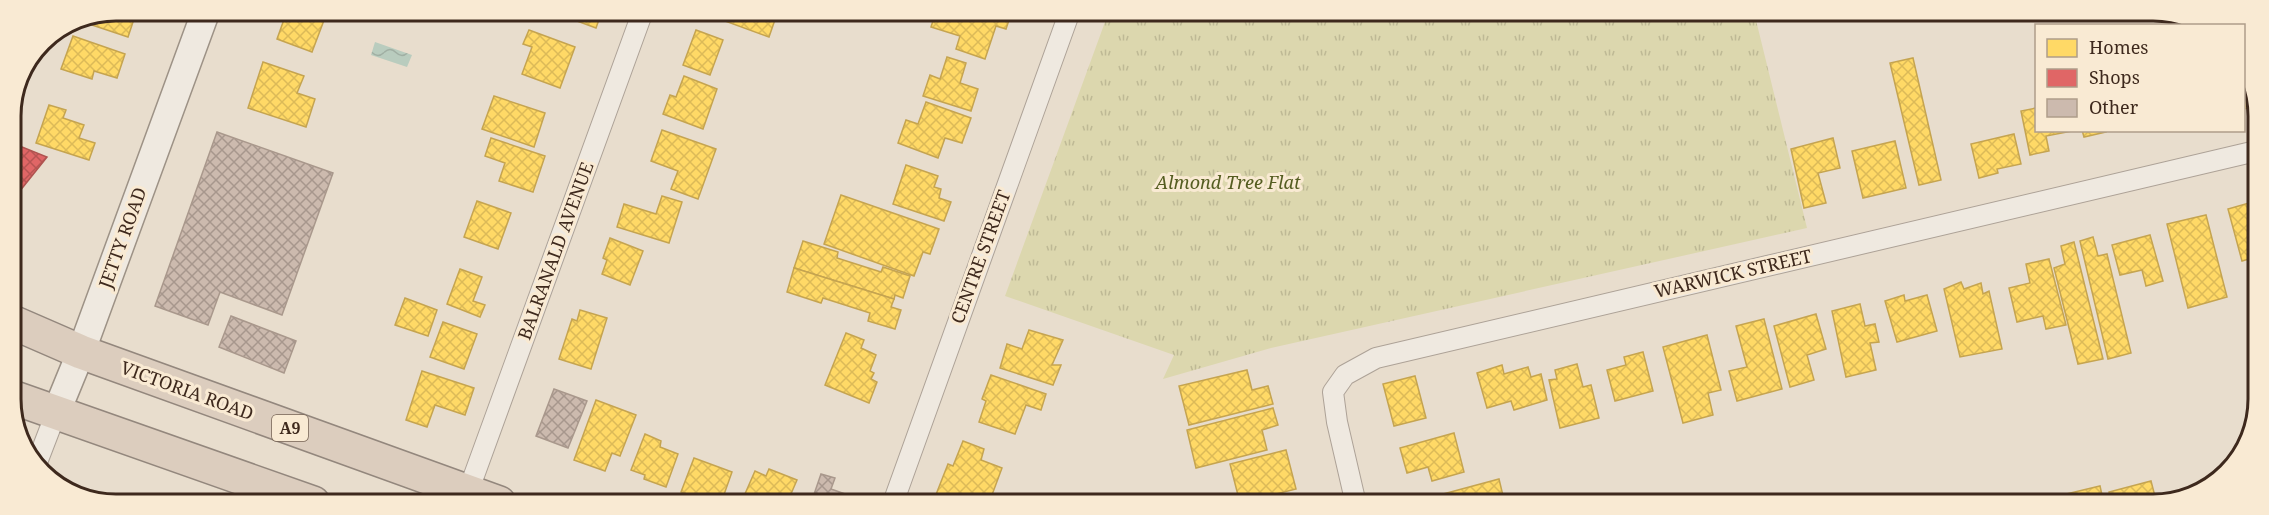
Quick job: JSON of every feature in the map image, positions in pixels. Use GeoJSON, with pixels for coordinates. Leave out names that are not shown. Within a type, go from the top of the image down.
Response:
{"type":"FeatureCollection","features":[{"type":"Feature","properties":{"kind":"highway","name":"VICTORIA ROAD"},"geometry":{"type":"LineString","coordinates":[[21,326],[81,352],[474,494]]}},
{"type":"Feature","properties":{"kind":"highway"},"geometry":{"type":"LineString","coordinates":[[21,400],[287,494]]}},
{"type":"Feature","properties":{"kind":"street","name":"JETTY ROAD"},"geometry":{"type":"LineString","coordinates":[[40,455],[81,352],[202,21]]}},
{"type":"Feature","properties":{"kind":"street","name":"BALRANALD AVENUE"},"geometry":{"type":"LineString","coordinates":[[468,492],[639,21]]}},
{"type":"Feature","properties":{"kind":"street","name":"CENTRE STREET"},"geometry":{"type":"LineString","coordinates":[[896,494],[1066,21]]}},
{"type":"Feature","properties":{"kind":"street","name":"WARWICK STREET"},"geometry":{"type":"LineString","coordinates":[[1354,494],[1337,422],[1333,392],[1345,375],[1376,358],[2248,153]]}},
{"type":"Feature","properties":{"kind":"green space","name":"Almond Tree Flat"},"geometry":{"type":"Polygon","coordinates":[[[1105,21],[1756,21],[1807,228],[1271,348],[1163,379],[1174,355],[1005,296],[1105,21]]]}},
{"type":"Feature","properties":{"kind":"water"},"geometry":{"type":"Polygon","coordinates":[[[375,42],[412,55],[407,67],[371,55],[375,42]]]}},
{"type":"Feature","properties":{"kind":"building: Homes"},"geometry":{"type":"Polygon","coordinates":[[[133,21],[128,37],[91,25],[133,21]]]}},
{"type":"Feature","properties":{"kind":"building: Homes"},"geometry":{"type":"Polygon","coordinates":[[[283,21],[324,21],[312,52],[277,39],[283,21]]]}},
{"type":"Feature","properties":{"kind":"building: Homes"},"geometry":{"type":"Polygon","coordinates":[[[577,21],[598,21],[596,28],[577,21]]]}},
{"type":"Feature","properties":{"kind":"building: Homes"},"geometry":{"type":"Polygon","coordinates":[[[725,21],[775,21],[769,37],[725,21]]]}},
{"type":"Feature","properties":{"kind":"building: Homes"},"geometry":{"type":"Polygon","coordinates":[[[933,21],[1009,21],[1006,29],[996,26],[985,59],[956,49],[960,36],[931,27],[933,21]]]}},
{"type":"Feature","properties":{"kind":"building: Homes"},"geometry":{"type":"Polygon","coordinates":[[[529,30],[575,47],[560,88],[522,74],[532,47],[523,44],[529,30]]]}},
{"type":"Feature","properties":{"kind":"building: Homes"},"geometry":{"type":"Polygon","coordinates":[[[696,30],[723,40],[710,75],[683,65],[696,30]]]}},
{"type":"Feature","properties":{"kind":"building: Homes"},"geometry":{"type":"Polygon","coordinates":[[[73,36],[125,54],[117,78],[94,71],[92,79],[61,69],[73,36]]]}},
{"type":"Feature","properties":{"kind":"building: Homes"},"geometry":{"type":"Polygon","coordinates":[[[947,57],[966,63],[960,83],[978,89],[971,111],[923,96],[930,75],[940,79],[947,57]]]}},
{"type":"Feature","properties":{"kind":"building: Homes"},"geometry":{"type":"Polygon","coordinates":[[[1913,58],[1941,180],[1919,185],[1890,63],[1913,58]]]}},
{"type":"Feature","properties":{"kind":"building: Homes"},"geometry":{"type":"Polygon","coordinates":[[[263,62],[304,76],[297,93],[315,99],[306,127],[248,108],[263,62]]]}},
{"type":"Feature","properties":{"kind":"building: Homes"},"geometry":{"type":"Polygon","coordinates":[[[684,76],[717,89],[703,129],[663,114],[670,95],[676,97],[684,76]]]}},
{"type":"Feature","properties":{"kind":"building: Homes"},"geometry":{"type":"Polygon","coordinates":[[[494,96],[545,113],[534,147],[482,129],[494,96]]]}},
{"type":"Feature","properties":{"kind":"building: Homes"},"geometry":{"type":"Polygon","coordinates":[[[926,102],[971,118],[962,143],[945,138],[938,158],[898,143],[906,120],[918,124],[926,102]]]}},
{"type":"Feature","properties":{"kind":"building: Homes"},"geometry":{"type":"Polygon","coordinates":[[[49,105],[66,110],[63,118],[84,125],[79,138],[95,143],[89,160],[36,143],[49,105]]]}},
{"type":"Feature","properties":{"kind":"building: Homes"},"geometry":{"type":"Polygon","coordinates":[[[2035,108],[2035,132],[2067,132],[2046,136],[2049,151],[2030,155],[2021,111],[2035,108]]]}},
{"type":"Feature","properties":{"kind":"building: Homes"},"geometry":{"type":"Polygon","coordinates":[[[662,130],[716,149],[698,199],[671,189],[678,171],[651,161],[662,130]]]}},
{"type":"Feature","properties":{"kind":"building: Homes"},"geometry":{"type":"Polygon","coordinates":[[[2083,132],[2106,132],[2084,137],[2083,132]]]}},
{"type":"Feature","properties":{"kind":"building: Homes"},"geometry":{"type":"Polygon","coordinates":[[[2014,134],[2021,164],[1997,169],[1998,173],[1979,178],[1971,144],[2014,134]]]}},
{"type":"Feature","properties":{"kind":"building: Homes"},"geometry":{"type":"Polygon","coordinates":[[[491,138],[545,156],[533,192],[499,181],[505,163],[485,156],[491,138]]]}},
{"type":"Feature","properties":{"kind":"building: Homes"},"geometry":{"type":"Polygon","coordinates":[[[1833,138],[1840,168],[1818,173],[1826,203],[1804,208],[1791,149],[1833,138]]]}},
{"type":"Feature","properties":{"kind":"building: Homes"},"geometry":{"type":"Polygon","coordinates":[[[1895,141],[1906,188],[1863,198],[1852,151],[1895,141]]]}},
{"type":"Feature","properties":{"kind":"building: Homes"},"geometry":{"type":"Polygon","coordinates":[[[906,165],[938,176],[934,187],[941,189],[939,198],[951,202],[944,221],[893,204],[906,165]]]}},
{"type":"Feature","properties":{"kind":"building: Homes"},"geometry":{"type":"Polygon","coordinates":[[[841,195],[939,229],[930,254],[923,252],[914,276],[824,244],[841,195]]]}},
{"type":"Feature","properties":{"kind":"building: Homes"},"geometry":{"type":"Polygon","coordinates":[[[662,196],[682,202],[669,243],[617,227],[624,204],[656,214],[662,196]]]}},
{"type":"Feature","properties":{"kind":"building: Homes"},"geometry":{"type":"Polygon","coordinates":[[[477,201],[511,213],[498,249],[464,237],[477,201]]]}},
{"type":"Feature","properties":{"kind":"building: Homes"},"geometry":{"type":"Polygon","coordinates":[[[2248,203],[2248,259],[2242,261],[2228,209],[2248,203]]]}},
{"type":"Feature","properties":{"kind":"building: Homes"},"geometry":{"type":"Polygon","coordinates":[[[2206,215],[2227,297],[2188,308],[2167,224],[2206,215]]]}},
{"type":"Feature","properties":{"kind":"building: Homes"},"geometry":{"type":"Polygon","coordinates":[[[2150,235],[2163,281],[2146,286],[2142,270],[2120,275],[2112,245],[2150,235]]]}},
{"type":"Feature","properties":{"kind":"building: Homes"},"geometry":{"type":"Polygon","coordinates":[[[2093,237],[2098,256],[2107,254],[2131,353],[2108,359],[2080,241],[2093,237]]]}},
{"type":"Feature","properties":{"kind":"building: Homes"},"geometry":{"type":"Polygon","coordinates":[[[610,238],[643,251],[630,285],[602,274],[607,260],[603,258],[610,238]]]}},
{"type":"Feature","properties":{"kind":"building: Homes"},"geometry":{"type":"Polygon","coordinates":[[[803,241],[838,252],[837,258],[881,272],[883,267],[910,276],[903,298],[895,295],[894,299],[794,268],[803,241]]]}},
{"type":"Feature","properties":{"kind":"building: Homes"},"geometry":{"type":"Polygon","coordinates":[[[2074,242],[2103,359],[2078,364],[2054,268],[2065,264],[2061,246],[2074,242]]]}},
{"type":"Feature","properties":{"kind":"building: Homes"},"geometry":{"type":"Polygon","coordinates":[[[2049,259],[2066,325],[2046,329],[2043,316],[2017,322],[2009,288],[2030,283],[2026,264],[2049,259]]]}},
{"type":"Feature","properties":{"kind":"building: Homes"},"geometry":{"type":"Polygon","coordinates":[[[794,268],[894,299],[891,307],[901,310],[895,329],[868,321],[870,313],[823,298],[821,303],[787,292],[794,268]]]}},
{"type":"Feature","properties":{"kind":"building: Homes"},"geometry":{"type":"Polygon","coordinates":[[[460,269],[482,277],[473,301],[485,305],[480,317],[447,304],[460,269]]]}},
{"type":"Feature","properties":{"kind":"building: Homes"},"geometry":{"type":"Polygon","coordinates":[[[1961,282],[1964,289],[1981,283],[1983,294],[1989,291],[2002,349],[1960,357],[1944,289],[1961,282]]]}},
{"type":"Feature","properties":{"kind":"building: Homes"},"geometry":{"type":"Polygon","coordinates":[[[1904,295],[1905,301],[1927,295],[1937,331],[1897,342],[1885,301],[1904,295]]]}},
{"type":"Feature","properties":{"kind":"building: Homes"},"geometry":{"type":"Polygon","coordinates":[[[405,298],[437,310],[428,336],[395,325],[405,298]]]}},
{"type":"Feature","properties":{"kind":"building: Homes"},"geometry":{"type":"Polygon","coordinates":[[[1860,304],[1865,326],[1875,324],[1879,342],[1870,343],[1876,370],[1846,377],[1832,311],[1860,304]]]}},
{"type":"Feature","properties":{"kind":"building: Homes"},"geometry":{"type":"Polygon","coordinates":[[[580,310],[607,318],[591,369],[559,359],[572,319],[577,321],[580,310]]]}},
{"type":"Feature","properties":{"kind":"building: Homes"},"geometry":{"type":"Polygon","coordinates":[[[1816,314],[1826,349],[1807,355],[1814,380],[1790,387],[1774,326],[1816,314]]]}},
{"type":"Feature","properties":{"kind":"building: Homes"},"geometry":{"type":"Polygon","coordinates":[[[1764,319],[1782,389],[1737,401],[1729,371],[1747,367],[1736,326],[1764,319]]]}},
{"type":"Feature","properties":{"kind":"building: Homes"},"geometry":{"type":"Polygon","coordinates":[[[443,322],[477,334],[464,369],[430,357],[443,322]]]}},
{"type":"Feature","properties":{"kind":"building: Homes"},"geometry":{"type":"Polygon","coordinates":[[[1029,330],[1063,340],[1052,365],[1061,365],[1053,385],[1000,368],[1007,344],[1022,349],[1029,330]]]}},
{"type":"Feature","properties":{"kind":"building: Homes"},"geometry":{"type":"Polygon","coordinates":[[[846,333],[864,340],[861,348],[876,355],[870,371],[874,373],[871,379],[877,382],[869,403],[825,385],[846,333]]]}},
{"type":"Feature","properties":{"kind":"building: Homes"},"geometry":{"type":"Polygon","coordinates":[[[1707,335],[1721,390],[1708,393],[1713,415],[1683,423],[1663,347],[1707,335]]]}},
{"type":"Feature","properties":{"kind":"building: Homes"},"geometry":{"type":"Polygon","coordinates":[[[1643,352],[1653,391],[1615,401],[1607,370],[1626,365],[1624,357],[1643,352]]]}},
{"type":"Feature","properties":{"kind":"building: Homes"},"geometry":{"type":"Polygon","coordinates":[[[1577,364],[1583,387],[1591,385],[1599,418],[1560,428],[1549,380],[1557,379],[1555,370],[1577,364]]]}},
{"type":"Feature","properties":{"kind":"building: Homes"},"geometry":{"type":"Polygon","coordinates":[[[1502,365],[1504,374],[1528,367],[1531,377],[1541,374],[1547,400],[1514,410],[1511,401],[1487,408],[1477,373],[1502,365]]]}},
{"type":"Feature","properties":{"kind":"building: Homes"},"geometry":{"type":"Polygon","coordinates":[[[1247,370],[1252,390],[1268,386],[1273,404],[1189,425],[1179,386],[1247,370]]]}},
{"type":"Feature","properties":{"kind":"building: Homes"},"geometry":{"type":"Polygon","coordinates":[[[422,371],[474,388],[465,415],[435,405],[427,427],[406,420],[422,371]]]}},
{"type":"Feature","properties":{"kind":"building: Homes"},"geometry":{"type":"Polygon","coordinates":[[[991,375],[1046,394],[1041,410],[1026,405],[1015,434],[979,422],[986,401],[982,399],[991,375]]]}},
{"type":"Feature","properties":{"kind":"building: Homes"},"geometry":{"type":"Polygon","coordinates":[[[1415,376],[1426,418],[1394,426],[1383,384],[1415,376]]]}},
{"type":"Feature","properties":{"kind":"building: Homes"},"geometry":{"type":"Polygon","coordinates":[[[596,400],[636,415],[620,456],[612,453],[605,471],[574,460],[596,400]]]}},
{"type":"Feature","properties":{"kind":"building: Homes"},"geometry":{"type":"Polygon","coordinates":[[[1273,408],[1278,425],[1262,430],[1267,450],[1196,468],[1187,430],[1273,408]]]}},
{"type":"Feature","properties":{"kind":"building: Homes"},"geometry":{"type":"Polygon","coordinates":[[[1454,433],[1464,472],[1432,481],[1428,467],[1407,473],[1400,448],[1454,433]]]}},
{"type":"Feature","properties":{"kind":"building: Homes"},"geometry":{"type":"Polygon","coordinates":[[[645,434],[661,441],[660,447],[678,454],[666,487],[644,479],[645,475],[631,470],[645,434]]]}},
{"type":"Feature","properties":{"kind":"building: Homes"},"geometry":{"type":"Polygon","coordinates":[[[963,441],[984,449],[981,460],[1002,468],[992,494],[936,494],[948,464],[953,466],[963,441]]]}},
{"type":"Feature","properties":{"kind":"building: Homes"},"geometry":{"type":"Polygon","coordinates":[[[1286,450],[1296,489],[1276,494],[1238,494],[1230,464],[1286,450]]]}},
{"type":"Feature","properties":{"kind":"building: Homes"},"geometry":{"type":"Polygon","coordinates":[[[694,458],[732,472],[724,494],[681,492],[694,458]]]}},
{"type":"Feature","properties":{"kind":"building: Homes"},"geometry":{"type":"Polygon","coordinates":[[[769,469],[797,480],[791,494],[745,494],[755,471],[766,476],[769,469]]]}},
{"type":"Feature","properties":{"kind":"building: Homes"},"geometry":{"type":"Polygon","coordinates":[[[1499,479],[1503,494],[1443,494],[1499,479]]]}},
{"type":"Feature","properties":{"kind":"building: Homes"},"geometry":{"type":"Polygon","coordinates":[[[2151,481],[2154,494],[2110,494],[2109,492],[2151,481]]]}},
{"type":"Feature","properties":{"kind":"building: Homes"},"geometry":{"type":"Polygon","coordinates":[[[2100,486],[2102,494],[2066,494],[2100,486]]]}},
{"type":"Feature","properties":{"kind":"building: Shops"},"geometry":{"type":"Polygon","coordinates":[[[21,147],[47,157],[21,190],[21,147]]]}},
{"type":"Feature","properties":{"kind":"building: Other"},"geometry":{"type":"Polygon","coordinates":[[[217,132],[333,173],[282,315],[220,292],[208,325],[155,306],[217,132]]]}},
{"type":"Feature","properties":{"kind":"building: Other"},"geometry":{"type":"Polygon","coordinates":[[[231,316],[296,341],[284,373],[219,347],[231,316]]]}},
{"type":"Feature","properties":{"kind":"building: Other"},"geometry":{"type":"Polygon","coordinates":[[[554,389],[587,401],[568,448],[536,436],[554,389]]]}},
{"type":"Feature","properties":{"kind":"building: Other"},"geometry":{"type":"Polygon","coordinates":[[[821,474],[835,478],[831,489],[845,494],[814,494],[821,474]]]}}]}
